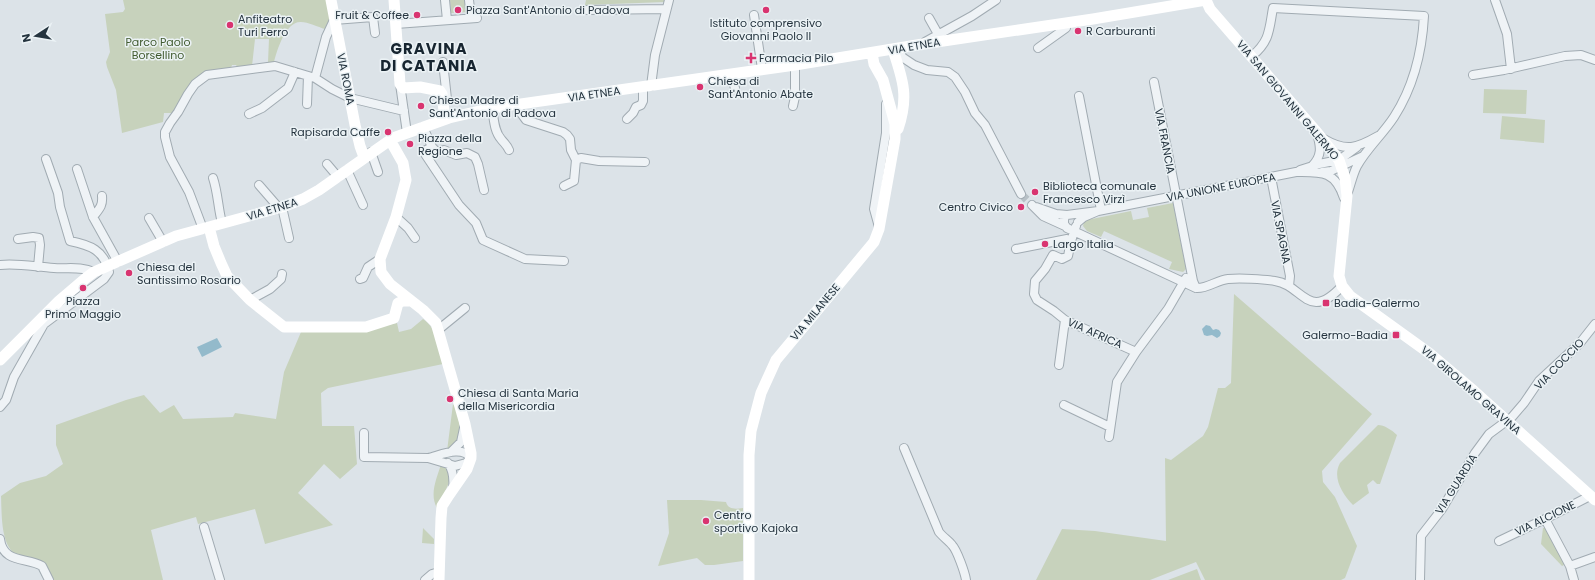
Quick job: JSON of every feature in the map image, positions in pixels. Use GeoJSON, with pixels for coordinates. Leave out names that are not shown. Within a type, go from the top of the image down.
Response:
{"type":"FeatureCollection","features":[{"type":"Feature","properties":{"kind":"main road","name":"VIA ROMA"},"geometry":{"type":"LineString","coordinates":[[330,0],[334,26],[360,146],[368,155]]}},
{"type":"Feature","properties":{"kind":"main road"},"geometry":{"type":"LineString","coordinates":[[394,0],[400,84],[403,88],[420,87],[440,91],[442,94],[447,119]]}},
{"type":"Feature","properties":{"kind":"main road","name":"VIA ETNEA"},"geometry":{"type":"LineString","coordinates":[[1,356],[59,301],[94,272],[176,236],[280,208],[303,199],[390,140],[447,119],[492,108],[872,53],[899,54],[923,44],[1065,23],[1161,4],[1206,0]]}},
{"type":"Feature","properties":{"kind":"main road","name":"VIA SAN GIOVANNI GALERMO"},"geometry":{"type":"LineString","coordinates":[[1206,0],[1211,3],[1252,56],[1318,133],[1340,163],[1345,178],[1347,201],[1339,276],[1342,286]]}},
{"type":"Feature","properties":{"kind":"main road","name":"VIA MILANESE"},"geometry":{"type":"LineString","coordinates":[[749,580],[749,455],[751,431],[760,392],[776,360],[878,236],[895,139],[894,118],[886,89],[874,64],[872,53]]}},
{"type":"Feature","properties":{"kind":"main road"},"geometry":{"type":"LineString","coordinates":[[895,139],[904,95],[899,54]]}},
{"type":"Feature","properties":{"kind":"main road"},"geometry":{"type":"LineString","coordinates":[[390,140],[402,163],[406,180],[396,217],[380,259],[381,272],[390,284],[432,318],[436,323],[470,444],[471,458],[464,476],[442,506],[439,576]]}},
{"type":"Feature","properties":{"kind":"main road"},"geometry":{"type":"LineString","coordinates":[[206,228],[220,263],[228,276],[250,300],[284,327],[366,327],[394,318],[396,299],[390,284]]}},
{"type":"Feature","properties":{"kind":"main road","name":"VIA GIROLAMO GRAVINA"},"geometry":{"type":"LineString","coordinates":[[1342,286],[1355,299],[1429,353],[1507,420],[1593,498]]}},
{"type":"Feature","properties":{"kind":"main road"},"geometry":{"type":"LineString","coordinates":[[396,306],[400,301],[410,301]]}},
{"type":"Feature","properties":{"kind":"street"},"geometry":{"type":"LineString","coordinates":[[445,0],[446,20]]}},
{"type":"Feature","properties":{"kind":"street"},"geometry":{"type":"LineString","coordinates":[[396,24],[474,18],[469,0]]}},
{"type":"Feature","properties":{"kind":"street"},"geometry":{"type":"LineString","coordinates":[[627,119],[636,107],[641,105],[643,102],[669,0]]}},
{"type":"Feature","properties":{"kind":"street"},"geometry":{"type":"LineString","coordinates":[[923,44],[938,34],[972,16],[996,0]]}},
{"type":"Feature","properties":{"kind":"street"},"geometry":{"type":"LineString","coordinates":[[1495,0],[1507,34],[1511,69]]}},
{"type":"Feature","properties":{"kind":"street"},"geometry":{"type":"LineString","coordinates":[[1252,56],[1263,45],[1268,36],[1273,8],[1424,16],[1420,53],[1414,76],[1394,117],[1363,156],[1354,173],[1347,201]]}},
{"type":"Feature","properties":{"kind":"street"},"geometry":{"type":"LineString","coordinates":[[587,10],[666,9]]}},
{"type":"Feature","properties":{"kind":"street"},"geometry":{"type":"LineString","coordinates":[[754,15],[762,69]]}},
{"type":"Feature","properties":{"kind":"street"},"geometry":{"type":"LineString","coordinates":[[306,104],[312,77],[321,53],[334,26],[373,17],[375,33]]}},
{"type":"Feature","properties":{"kind":"street"},"geometry":{"type":"LineString","coordinates":[[929,18],[938,34]]}},
{"type":"Feature","properties":{"kind":"street"},"geometry":{"type":"LineString","coordinates":[[1038,48],[1066,28],[1065,23]]}},
{"type":"Feature","properties":{"kind":"street"},"geometry":{"type":"LineString","coordinates":[[899,54],[922,69],[944,71],[952,74],[965,92],[975,113],[985,125],[1021,194]]}},
{"type":"Feature","properties":{"kind":"street"},"geometry":{"type":"LineString","coordinates":[[1473,75],[1511,69],[1565,56],[1581,55],[1595,60]]}},
{"type":"Feature","properties":{"kind":"street"},"geometry":{"type":"LineString","coordinates":[[443,62],[447,119]]}},
{"type":"Feature","properties":{"kind":"street"},"geometry":{"type":"LineString","coordinates":[[793,106],[795,97],[795,65]]}},
{"type":"Feature","properties":{"kind":"street"},"geometry":{"type":"LineString","coordinates":[[206,228],[170,157],[165,132],[195,84],[207,75],[275,66],[312,77],[332,90],[350,98],[393,110],[404,111]]}},
{"type":"Feature","properties":{"kind":"street"},"geometry":{"type":"LineString","coordinates":[[249,114],[262,108],[288,88],[294,72]]}},
{"type":"Feature","properties":{"kind":"street"},"geometry":{"type":"LineString","coordinates":[[730,74],[735,88]]}},
{"type":"Feature","properties":{"kind":"street","name":"VIA FRANCIA"},"geometry":{"type":"LineString","coordinates":[[1154,82],[1191,271],[1196,288]]}},
{"type":"Feature","properties":{"kind":"street"},"geometry":{"type":"LineString","coordinates":[[400,84],[407,133]]}},
{"type":"Feature","properties":{"kind":"street"},"geometry":{"type":"LineString","coordinates":[[879,229],[874,208],[886,133],[886,89]]}},
{"type":"Feature","properties":{"kind":"street"},"geometry":{"type":"LineString","coordinates":[[1079,96],[1100,210]]}},
{"type":"Feature","properties":{"kind":"street"},"geometry":{"type":"LineString","coordinates":[[515,105],[523,118],[526,120],[563,132],[570,139],[571,150],[576,160],[574,181],[564,186]]}},
{"type":"Feature","properties":{"kind":"street"},"geometry":{"type":"LineString","coordinates":[[492,108],[495,128],[509,150]]}},
{"type":"Feature","properties":{"kind":"street"},"geometry":{"type":"LineString","coordinates":[[423,127],[432,147],[437,152],[444,150],[456,155],[467,154],[475,157],[484,190]]}},
{"type":"Feature","properties":{"kind":"street"},"geometry":{"type":"LineString","coordinates":[[1318,133],[1334,144],[1350,148],[1357,147]]}},
{"type":"Feature","properties":{"kind":"street"},"geometry":{"type":"LineString","coordinates":[[1312,166],[1318,159],[1320,151],[1318,133]]}},
{"type":"Feature","properties":{"kind":"street"},"geometry":{"type":"LineString","coordinates":[[1296,172],[1331,171],[1357,147],[1380,134]]}},
{"type":"Feature","properties":{"kind":"street"},"geometry":{"type":"LineString","coordinates":[[432,147],[424,151],[425,154],[459,205],[476,223],[483,240],[525,259],[564,260]]}},
{"type":"Feature","properties":{"kind":"street"},"geometry":{"type":"LineString","coordinates":[[368,155],[378,172]]}},
{"type":"Feature","properties":{"kind":"street"},"geometry":{"type":"LineString","coordinates":[[1296,172],[1312,166],[1340,163],[1363,156]]}},
{"type":"Feature","properties":{"kind":"street"},"geometry":{"type":"LineString","coordinates":[[576,160],[581,158],[599,161],[645,162]]}},
{"type":"Feature","properties":{"kind":"street"},"geometry":{"type":"LineString","coordinates":[[0,407],[6,400],[14,377],[44,324],[104,280],[109,272],[108,266],[93,247],[70,241],[60,207],[58,193],[46,159]]}},
{"type":"Feature","properties":{"kind":"street"},"geometry":{"type":"LineString","coordinates":[[327,164],[342,174],[363,205]]}},
{"type":"Feature","properties":{"kind":"street"},"geometry":{"type":"LineString","coordinates":[[77,169],[93,216],[118,262]]}},
{"type":"Feature","properties":{"kind":"street","name":"VIA UNIONE EUROPEA"},"geometry":{"type":"LineString","coordinates":[[1100,210],[1296,172]]}},
{"type":"Feature","properties":{"kind":"street"},"geometry":{"type":"LineString","coordinates":[[1321,172],[1331,176],[1338,183],[1347,201]]}},
{"type":"Feature","properties":{"kind":"street","name":"VIA SPAGNA"},"geometry":{"type":"LineString","coordinates":[[1270,177],[1290,276],[1289,286]]}},
{"type":"Feature","properties":{"kind":"street"},"geometry":{"type":"LineString","coordinates":[[213,178],[218,193],[218,208],[222,223]]}},
{"type":"Feature","properties":{"kind":"street"},"geometry":{"type":"LineString","coordinates":[[259,185],[280,208],[289,238]]}},
{"type":"Feature","properties":{"kind":"street"},"geometry":{"type":"LineString","coordinates":[[93,216],[99,210],[102,203],[102,196]]}},
{"type":"Feature","properties":{"kind":"street"},"geometry":{"type":"LineString","coordinates":[[1100,210],[1070,215],[1056,214],[1032,205],[1043,216],[1073,227],[1196,288],[1201,289],[1227,279],[1274,280],[1289,286],[1306,300],[1314,302],[1324,300],[1334,294],[1342,286]]}},
{"type":"Feature","properties":{"kind":"street"},"geometry":{"type":"LineString","coordinates":[[1073,227],[1084,217],[1100,210]]}},
{"type":"Feature","properties":{"kind":"street"},"geometry":{"type":"LineString","coordinates":[[1070,215],[1063,220],[1073,227]]}},
{"type":"Feature","properties":{"kind":"street"},"geometry":{"type":"LineString","coordinates":[[1016,249],[1067,239],[1071,241],[1073,227],[1077,218],[1070,215]]}},
{"type":"Feature","properties":{"kind":"street"},"geometry":{"type":"LineString","coordinates":[[396,217],[408,228],[415,238]]}},
{"type":"Feature","properties":{"kind":"street"},"geometry":{"type":"LineString","coordinates":[[149,218],[163,242]]}},
{"type":"Feature","properties":{"kind":"street"},"geometry":{"type":"LineString","coordinates":[[18,239],[33,237],[39,238],[40,245],[38,267]]}},
{"type":"Feature","properties":{"kind":"street","name":"VIA AFRICA"},"geometry":{"type":"LineString","coordinates":[[1071,241],[1068,256],[1062,259],[1053,255],[1045,269],[1035,281],[1034,294],[1039,303],[1054,311],[1065,320],[1136,352]]}},
{"type":"Feature","properties":{"kind":"street"},"geometry":{"type":"LineString","coordinates":[[360,279],[363,278],[368,267],[380,259]]}},
{"type":"Feature","properties":{"kind":"street"},"geometry":{"type":"LineString","coordinates":[[0,265],[14,264],[38,267],[81,268],[94,272]]}},
{"type":"Feature","properties":{"kind":"street"},"geometry":{"type":"LineString","coordinates":[[1109,437],[1117,382],[1136,352],[1168,309],[1191,271]]}},
{"type":"Feature","properties":{"kind":"street"},"geometry":{"type":"LineString","coordinates":[[250,300],[270,289],[281,280],[282,274]]}},
{"type":"Feature","properties":{"kind":"street"},"geometry":{"type":"LineString","coordinates":[[438,330],[465,308]]}},
{"type":"Feature","properties":{"kind":"street"},"geometry":{"type":"LineString","coordinates":[[1059,365],[1065,320]]}},
{"type":"Feature","properties":{"kind":"street","name":"VIA COCCIO"},"geometry":{"type":"LineString","coordinates":[[1507,420],[1524,403],[1539,381],[1580,343],[1595,324]]}},
{"type":"Feature","properties":{"kind":"street"},"geometry":{"type":"LineString","coordinates":[[1064,405],[1110,427]]}},
{"type":"Feature","properties":{"kind":"street"},"geometry":{"type":"LineString","coordinates":[[450,453],[461,442],[464,419]]}},
{"type":"Feature","properties":{"kind":"street","name":"VIA GUARDIA"},"geometry":{"type":"LineString","coordinates":[[1420,580],[1422,536],[1442,509],[1489,434],[1507,420]]}},
{"type":"Feature","properties":{"kind":"street"},"geometry":{"type":"LineString","coordinates":[[364,433],[364,457],[428,458],[459,465],[466,463],[471,458],[463,452],[450,453],[428,458]]}},
{"type":"Feature","properties":{"kind":"street"},"geometry":{"type":"LineString","coordinates":[[904,448],[939,532],[952,545],[965,574],[966,580]]}},
{"type":"Feature","properties":{"kind":"street"},"geometry":{"type":"LineString","coordinates":[[448,463],[451,467],[453,476],[453,490]]}},
{"type":"Feature","properties":{"kind":"street","name":"VIA ALCIONE"},"geometry":{"type":"LineString","coordinates":[[1499,540],[1593,498]]}},
{"type":"Feature","properties":{"kind":"street"},"geometry":{"type":"LineString","coordinates":[[1545,519],[1570,566],[1574,580]]}},
{"type":"Feature","properties":{"kind":"street"},"geometry":{"type":"LineString","coordinates":[[204,527],[220,580]]}},
{"type":"Feature","properties":{"kind":"street"},"geometry":{"type":"LineString","coordinates":[[0,539],[3,549],[12,557],[42,566],[49,580]]}},
{"type":"Feature","properties":{"kind":"street"},"geometry":{"type":"LineString","coordinates":[[1570,566],[1595,557]]}},
{"type":"Feature","properties":{"kind":"street"},"geometry":{"type":"LineString","coordinates":[[425,580],[432,574],[439,576]]}},
{"type":"Feature","properties":{"kind":"green space","name":"Parco Paolo Borsellino"},"geometry":{"type":"Polygon","coordinates":[[[123,0],[328,0],[331,16],[325,29],[304,22],[296,23],[291,26],[283,37],[274,62],[268,62],[269,39],[255,39],[252,66],[244,65],[244,67],[238,68],[236,65],[232,65],[231,68],[206,71],[193,82],[174,113],[164,113],[163,122],[122,133],[116,90],[106,62],[110,52],[105,14],[123,12],[125,9],[123,0]]]}},
{"type":"Feature","properties":{"kind":"green space"},"geometry":{"type":"Polygon","coordinates":[[[450,0],[467,0],[468,12],[451,13],[450,0]]]}},
{"type":"Feature","properties":{"kind":"green space"},"geometry":{"type":"Polygon","coordinates":[[[586,0],[665,0],[665,2],[585,5],[586,0]]]}},
{"type":"Feature","properties":{"kind":"green space"},"geometry":{"type":"Polygon","coordinates":[[[1484,89],[1527,90],[1526,114],[1483,113],[1484,89]]]}},
{"type":"Feature","properties":{"kind":"green space"},"geometry":{"type":"Polygon","coordinates":[[[1502,116],[1545,120],[1544,143],[1500,139],[1502,116]]]}},
{"type":"Feature","properties":{"kind":"green space"},"geometry":{"type":"Polygon","coordinates":[[[1173,203],[1186,269],[1183,272],[1169,269],[1172,262],[1104,231],[1101,237],[1087,231],[1083,226],[1084,222],[1087,220],[1131,211],[1133,220],[1149,217],[1147,208],[1173,203]]]}},
{"type":"Feature","properties":{"kind":"green space"},"geometry":{"type":"Polygon","coordinates":[[[1234,294],[1372,414],[1322,471],[1323,482],[1335,497],[1357,546],[1345,578],[1341,580],[1205,580],[1196,562],[1150,580],[1036,580],[1062,529],[1095,531],[1166,541],[1165,458],[1171,460],[1203,436],[1208,427],[1218,388],[1225,388],[1231,383],[1234,294]]]}},
{"type":"Feature","properties":{"kind":"green space"},"geometry":{"type":"Polygon","coordinates":[[[423,319],[428,323],[434,333],[443,364],[328,388],[321,393],[322,426],[354,426],[357,464],[340,479],[324,464],[298,493],[333,525],[265,544],[255,509],[198,524],[196,517],[151,530],[163,580],[52,580],[48,568],[44,562],[20,557],[13,553],[9,547],[3,531],[1,496],[20,483],[46,476],[63,464],[56,445],[56,425],[144,395],[160,413],[174,405],[183,419],[233,417],[235,413],[276,419],[284,372],[301,332],[364,330],[397,323],[399,332],[411,329],[423,319]]]}},
{"type":"Feature","properties":{"kind":"green space"},"geometry":{"type":"Polygon","coordinates":[[[453,404],[459,420],[460,431],[458,439],[447,451],[453,404]]]}},
{"type":"Feature","properties":{"kind":"green space"},"geometry":{"type":"Polygon","coordinates":[[[1378,425],[1388,428],[1397,435],[1380,484],[1377,484],[1373,480],[1367,485],[1369,493],[1353,505],[1345,496],[1339,485],[1337,474],[1338,468],[1340,463],[1378,425]]]}},
{"type":"Feature","properties":{"kind":"green space"},"geometry":{"type":"Polygon","coordinates":[[[441,464],[449,474],[449,479],[448,485],[437,508],[434,492],[441,464]]]}},
{"type":"Feature","properties":{"kind":"green space","name":"Centro sportivo Kajoka"},"geometry":{"type":"Polygon","coordinates":[[[667,500],[726,502],[730,508],[743,508],[743,561],[705,565],[697,558],[658,566],[669,533],[667,500]]]}},
{"type":"Feature","properties":{"kind":"green space"},"geometry":{"type":"Polygon","coordinates":[[[423,528],[434,539],[434,544],[422,543],[423,528]]]}},
{"type":"Feature","properties":{"kind":"green space"},"geometry":{"type":"Polygon","coordinates":[[[1543,528],[1546,528],[1566,564],[1562,566],[1541,544],[1543,528]]]}},
{"type":"Feature","properties":{"kind":"green space"},"geometry":{"type":"Polygon","coordinates":[[[1197,569],[1201,580],[1168,580],[1197,569]]]}},
{"type":"Feature","properties":{"kind":"water"},"geometry":{"type":"Polygon","coordinates":[[[1206,325],[1210,326],[1213,330],[1219,330],[1221,333],[1220,336],[1217,338],[1212,335],[1204,335],[1202,329],[1206,325]]]}},
{"type":"Feature","properties":{"kind":"water"},"geometry":{"type":"Polygon","coordinates":[[[217,338],[222,347],[202,357],[197,347],[217,338]]]}},
{"type":"Feature","properties":{"kind":"tunnel"},"geometry":{"type":"LineString","coordinates":[[1021,194],[1032,205]]}},
{"type":"Feature","properties":{"kind":"place","name":"Piazza Sant'Antonio di Padova"},"geometry":{"type":"Point","coordinates":[458,10]}},
{"type":"Feature","properties":{"kind":"place","name":"Istituto comprensivo Giovanni Paolo II"},"geometry":{"type":"Point","coordinates":[766,10]}},
{"type":"Feature","properties":{"kind":"place","name":"Fruit & Coffee"},"geometry":{"type":"Point","coordinates":[417,15]}},
{"type":"Feature","properties":{"kind":"place","name":"Anfiteatro Turi Ferro"},"geometry":{"type":"Point","coordinates":[230,25]}},
{"type":"Feature","properties":{"kind":"place","name":"R Carburanti"},"geometry":{"type":"Point","coordinates":[1078,31]}},
{"type":"Feature","properties":{"kind":"place","name":"Farmacia Pilo"},"geometry":{"type":"Point","coordinates":[751,58]}},
{"type":"Feature","properties":{"kind":"place","name":"Chiesa di Sant'Antonio Abate"},"geometry":{"type":"Point","coordinates":[700,87]}},
{"type":"Feature","properties":{"kind":"place","name":"Chiesa Madre di Sant'Antonio di Padova"},"geometry":{"type":"Point","coordinates":[421,106]}},
{"type":"Feature","properties":{"kind":"place","name":"Rapisarda Caffe"},"geometry":{"type":"Point","coordinates":[388,132]}},
{"type":"Feature","properties":{"kind":"place","name":"Piazza della Regione"},"geometry":{"type":"Point","coordinates":[410,144]}},
{"type":"Feature","properties":{"kind":"place","name":"Biblioteca comunale Francesco Virzì"},"geometry":{"type":"Point","coordinates":[1035,192]}},
{"type":"Feature","properties":{"kind":"place","name":"Centro Civico"},"geometry":{"type":"Point","coordinates":[1021,207]}},
{"type":"Feature","properties":{"kind":"place","name":"Largo Italia"},"geometry":{"type":"Point","coordinates":[1045,244]}},
{"type":"Feature","properties":{"kind":"place","name":"Chiesa del Santissimo Rosario"},"geometry":{"type":"Point","coordinates":[129,273]}},
{"type":"Feature","properties":{"kind":"place","name":"Piazza Primo Maggio"},"geometry":{"type":"Point","coordinates":[83,288]}},
{"type":"Feature","properties":{"kind":"place","name":"Badia-Galermo"},"geometry":{"type":"Point","coordinates":[1326,303]}},
{"type":"Feature","properties":{"kind":"place","name":"Galermo-Badia"},"geometry":{"type":"Point","coordinates":[1396,335]}},
{"type":"Feature","properties":{"kind":"place","name":"Chiesa di Santa Maria della Misericordia"},"geometry":{"type":"Point","coordinates":[450,399]}},
{"type":"Feature","properties":{"kind":"place","name":"Centro sportivo Kajoka"},"geometry":{"type":"Point","coordinates":[706,521]}},
{"type":"Feature","properties":{"kind":"district","name":"GRAVINA DI CATANIA"},"geometry":{"type":"Point","coordinates":[429,58]}}]}
